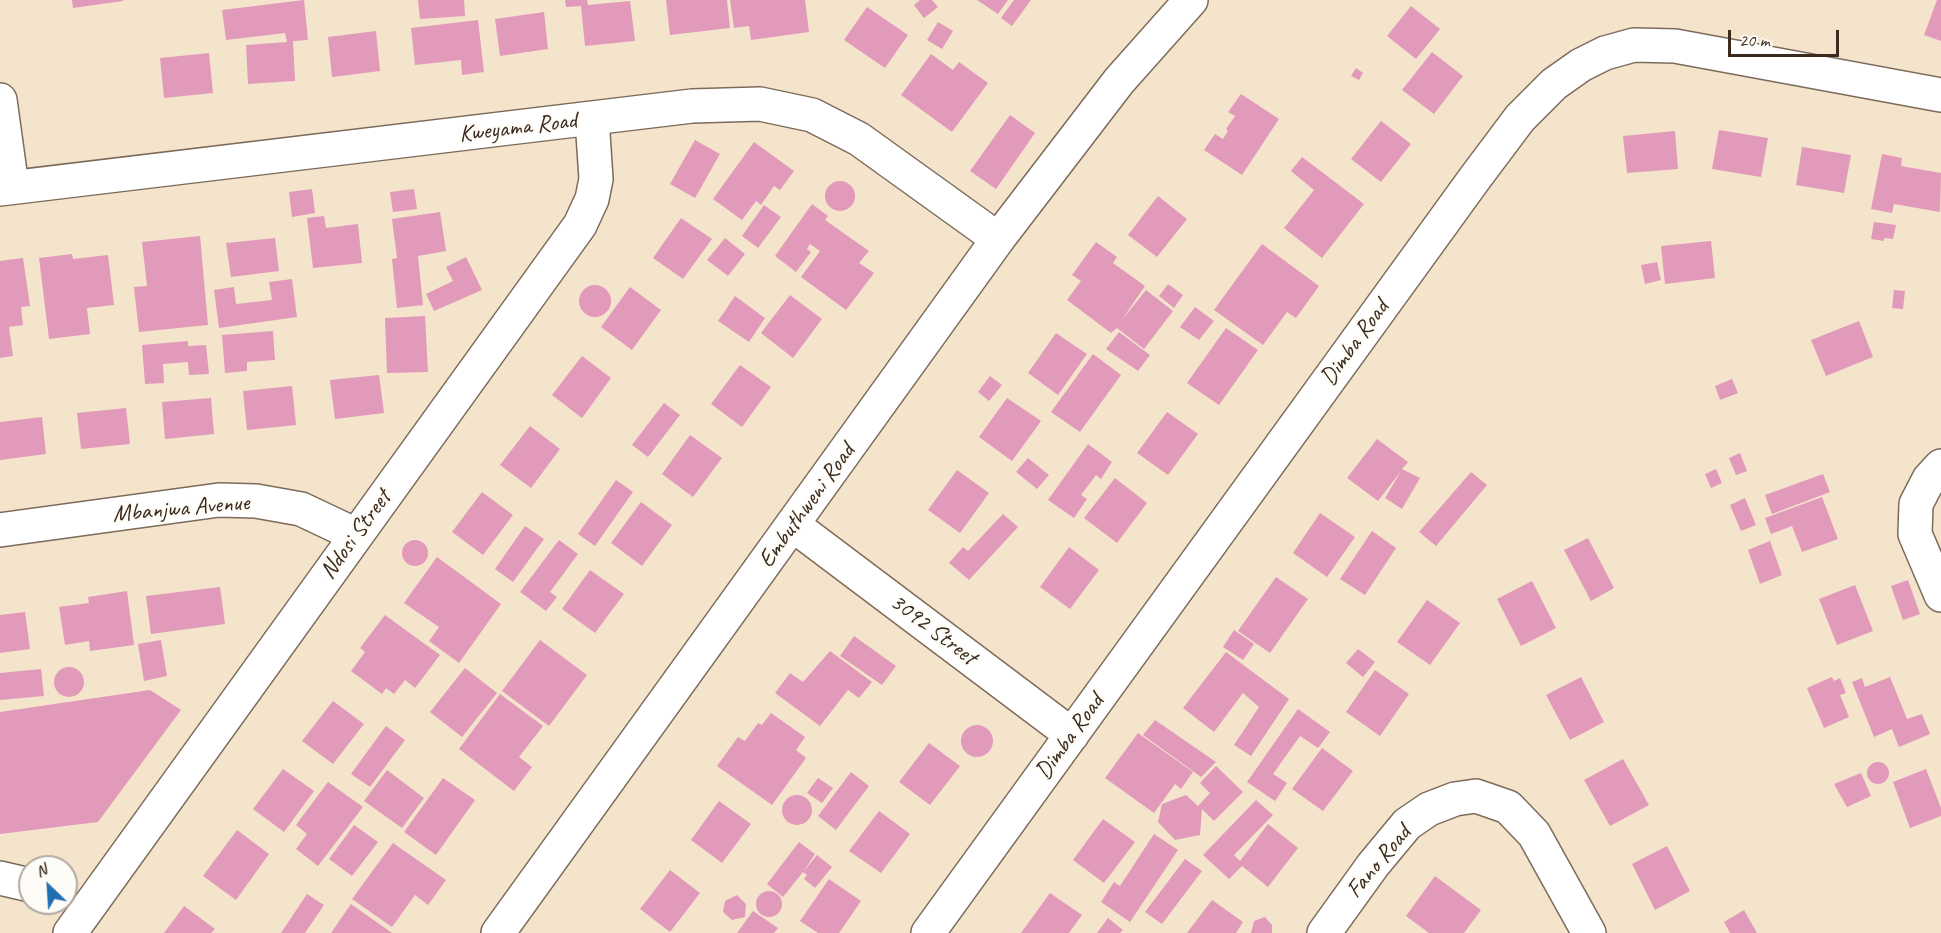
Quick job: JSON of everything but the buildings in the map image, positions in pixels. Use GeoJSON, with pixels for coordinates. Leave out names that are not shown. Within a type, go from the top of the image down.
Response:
{"type":"FeatureCollection","features":[{"type":"Feature","properties":{"kind":"street","name":"Embuthweni Road"},"geometry":{"type":"LineString","coordinates":[[1119,81],[1162,0]]}},
{"type":"Feature","properties":{"kind":"street","name":"Embuthweni Road"},"geometry":{"type":"LineString","coordinates":[[498,933],[998,239],[1119,81],[1191,0]]}},
{"type":"Feature","properties":{"kind":"street","name":"Dimba Road"},"geometry":{"type":"LineString","coordinates":[[928,933],[1475,178],[1520,118],[1554,84],[1581,65],[1605,53],[1634,45],[1675,46],[1941,95]]}},
{"type":"Feature","properties":{"kind":"street"},"geometry":{"type":"LineString","coordinates":[[0,100],[6,188]]}},
{"type":"Feature","properties":{"kind":"street","name":"Kweyama Road"},"geometry":{"type":"LineString","coordinates":[[6,188],[693,106],[760,104],[812,115],[859,139],[998,239]]}},
{"type":"Feature","properties":{"kind":"street","name":"Ndosi Street"},"geometry":{"type":"LineString","coordinates":[[73,916],[356,535],[580,225],[592,199],[596,179],[592,119]]}},
{"type":"Feature","properties":{"kind":"street"},"geometry":{"type":"LineString","coordinates":[[1941,466],[1929,479],[1916,504],[1915,534],[1941,595]]}},
{"type":"Feature","properties":{"kind":"street","name":"Mbanjwa Avenue"},"geometry":{"type":"LineString","coordinates":[[0,530],[219,500],[256,501],[302,509],[356,535]]}},
{"type":"Feature","properties":{"kind":"street","name":"3092 Street"},"geometry":{"type":"LineString","coordinates":[[793,525],[1072,735]]}},
{"type":"Feature","properties":{"kind":"street","name":"Fano Road"},"geometry":{"type":"LineString","coordinates":[[1323,933],[1373,865],[1407,824],[1429,809],[1455,799],[1476,796],[1508,807],[1534,834],[1589,933]]}},
{"type":"Feature","properties":{"kind":"street"},"geometry":{"type":"LineString","coordinates":[[0,878],[18,882]]}}]}
